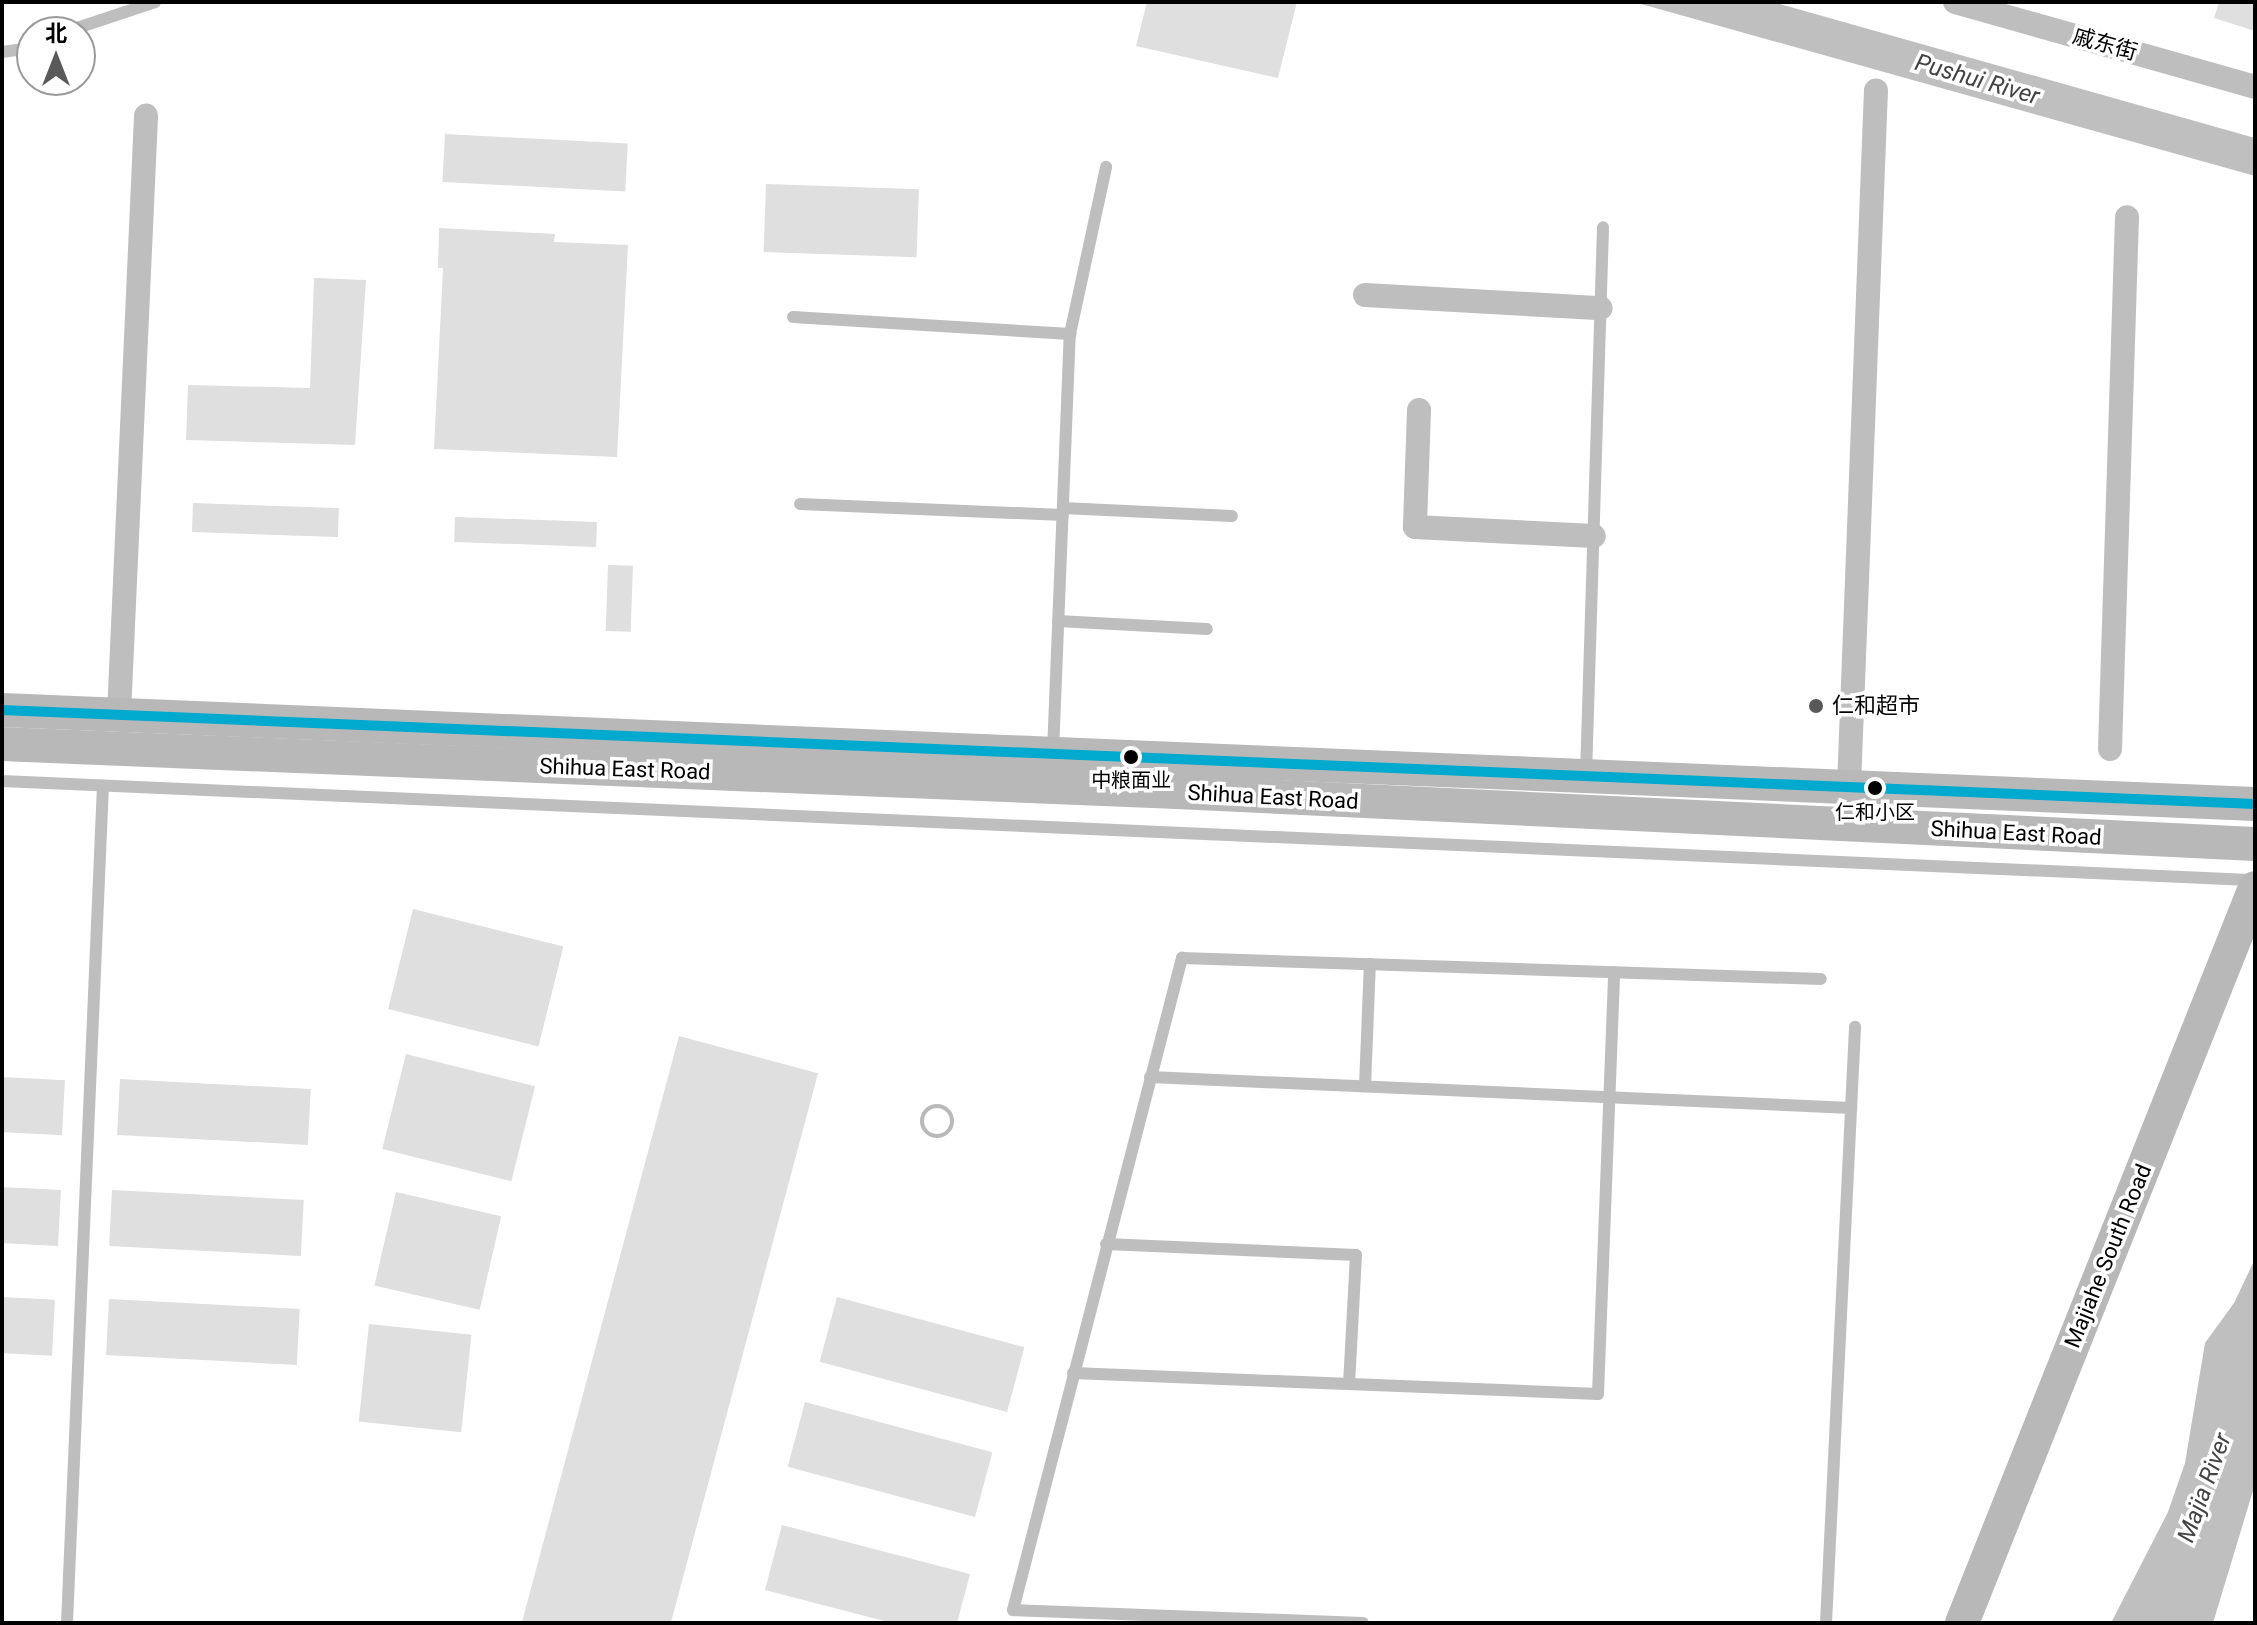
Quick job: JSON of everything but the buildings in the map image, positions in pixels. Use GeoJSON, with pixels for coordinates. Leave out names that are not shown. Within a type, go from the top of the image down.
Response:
{"type":"FeatureCollection","features":[{"type":"Feature","properties":{"kind":"main road","name":"Shihua East Road"},"geometry":{"type":"LineString","coordinates":[[2,710],[2255,804]]}},
{"type":"Feature","properties":{"kind":"main road","name":"Shihua East Road"},"geometry":{"type":"LineString","coordinates":[[2,744],[1177,792],[2255,844]]}},
{"type":"Feature","properties":{"kind":"main road","name":"Majiahe South Road"},"geometry":{"type":"LineString","coordinates":[[1962,1623],[2255,888]]}},
{"type":"Feature","properties":{"kind":"street","name":"戚东街"},"geometry":{"type":"LineString","coordinates":[[1955,2],[2255,87]]}},
{"type":"Feature","properties":{"kind":"street"},"geometry":{"type":"LineString","coordinates":[[1849,786],[1876,91]]}},
{"type":"Feature","properties":{"kind":"street"},"geometry":{"type":"LineString","coordinates":[[119,714],[146,116]]}},
{"type":"Feature","properties":{"kind":"street"},"geometry":{"type":"LineString","coordinates":[[2110,749],[2127,217]]}},
{"type":"Feature","properties":{"kind":"street"},"geometry":{"type":"LineString","coordinates":[[1365,295],[1601,308]]}},
{"type":"Feature","properties":{"kind":"street"},"geometry":{"type":"LineString","coordinates":[[1419,410],[1415,527],[1594,536]]}},
{"type":"Feature","properties":{"kind":"lane"},"geometry":{"type":"LineString","coordinates":[[96,22],[155,2]]}},
{"type":"Feature","properties":{"kind":"lane"},"geometry":{"type":"LineString","coordinates":[[1053,753],[1070,334],[1106,167]]}},
{"type":"Feature","properties":{"kind":"lane"},"geometry":{"type":"LineString","coordinates":[[1586,775],[1603,227]]}},
{"type":"Feature","properties":{"kind":"lane"},"geometry":{"type":"LineString","coordinates":[[793,317],[1070,334]]}},
{"type":"Feature","properties":{"kind":"lane"},"geometry":{"type":"LineString","coordinates":[[800,504],[1232,516]]}},
{"type":"Feature","properties":{"kind":"lane"},"geometry":{"type":"LineString","coordinates":[[1058,621],[1207,629]]}},
{"type":"Feature","properties":{"kind":"lane"},"geometry":{"type":"LineString","coordinates":[[2,781],[2255,880]]}},
{"type":"Feature","properties":{"kind":"lane"},"geometry":{"type":"LineString","coordinates":[[67,1623],[103,786]]}},
{"type":"Feature","properties":{"kind":"lane"},"geometry":{"type":"LineString","coordinates":[[1363,1623],[1013,1610],[1182,958],[1821,979]]}},
{"type":"Feature","properties":{"kind":"lane"},"geometry":{"type":"LineString","coordinates":[[1365,1086],[1370,964]]}},
{"type":"Feature","properties":{"kind":"lane"},"geometry":{"type":"LineString","coordinates":[[1073,1373],[1598,1394],[1614,972]]}},
{"type":"Feature","properties":{"kind":"lane"},"geometry":{"type":"LineString","coordinates":[[1826,1623],[1855,1027]]}},
{"type":"Feature","properties":{"kind":"lane"},"geometry":{"type":"LineString","coordinates":[[1150,1077],[1851,1108]]}},
{"type":"Feature","properties":{"kind":"lane"},"geometry":{"type":"LineString","coordinates":[[1106,1244],[1356,1255],[1349,1384]]}},
{"type":"Feature","properties":{"kind":"path"},"geometry":{"type":"LineString","coordinates":[[938,1105],[949,1112],[952,1124],[943,1135],[930,1134],[923,1117],[938,1105]]}},
{"type":"Feature","properties":{"kind":"water","name":"Pushui River"},"geometry":{"type":"Polygon","coordinates":[[[1634,2],[1773,2],[2255,138],[2255,176],[1634,2]]]}},
{"type":"Feature","properties":{"kind":"water","name":"Majia River"},"geometry":{"type":"Polygon","coordinates":[[[2255,1259],[2255,1484],[2213,1623],[2111,1623],[2168,1512],[2185,1463],[2205,1343],[2234,1303],[2255,1259]]]}},
{"type":"Feature","properties":{"kind":"transit line"},"geometry":{"type":"LineString","coordinates":[[2,710],[2255,804]]}},
{"type":"Feature","properties":{"kind":"place","name":"仁和超市"},"geometry":{"type":"Point","coordinates":[1816,706]}},
{"type":"Feature","properties":{"kind":"place","name":"中粮面业"},"geometry":{"type":"Point","coordinates":[1131,757]}},
{"type":"Feature","properties":{"kind":"place","name":"仁和小区"},"geometry":{"type":"Point","coordinates":[1875,788]}}]}
